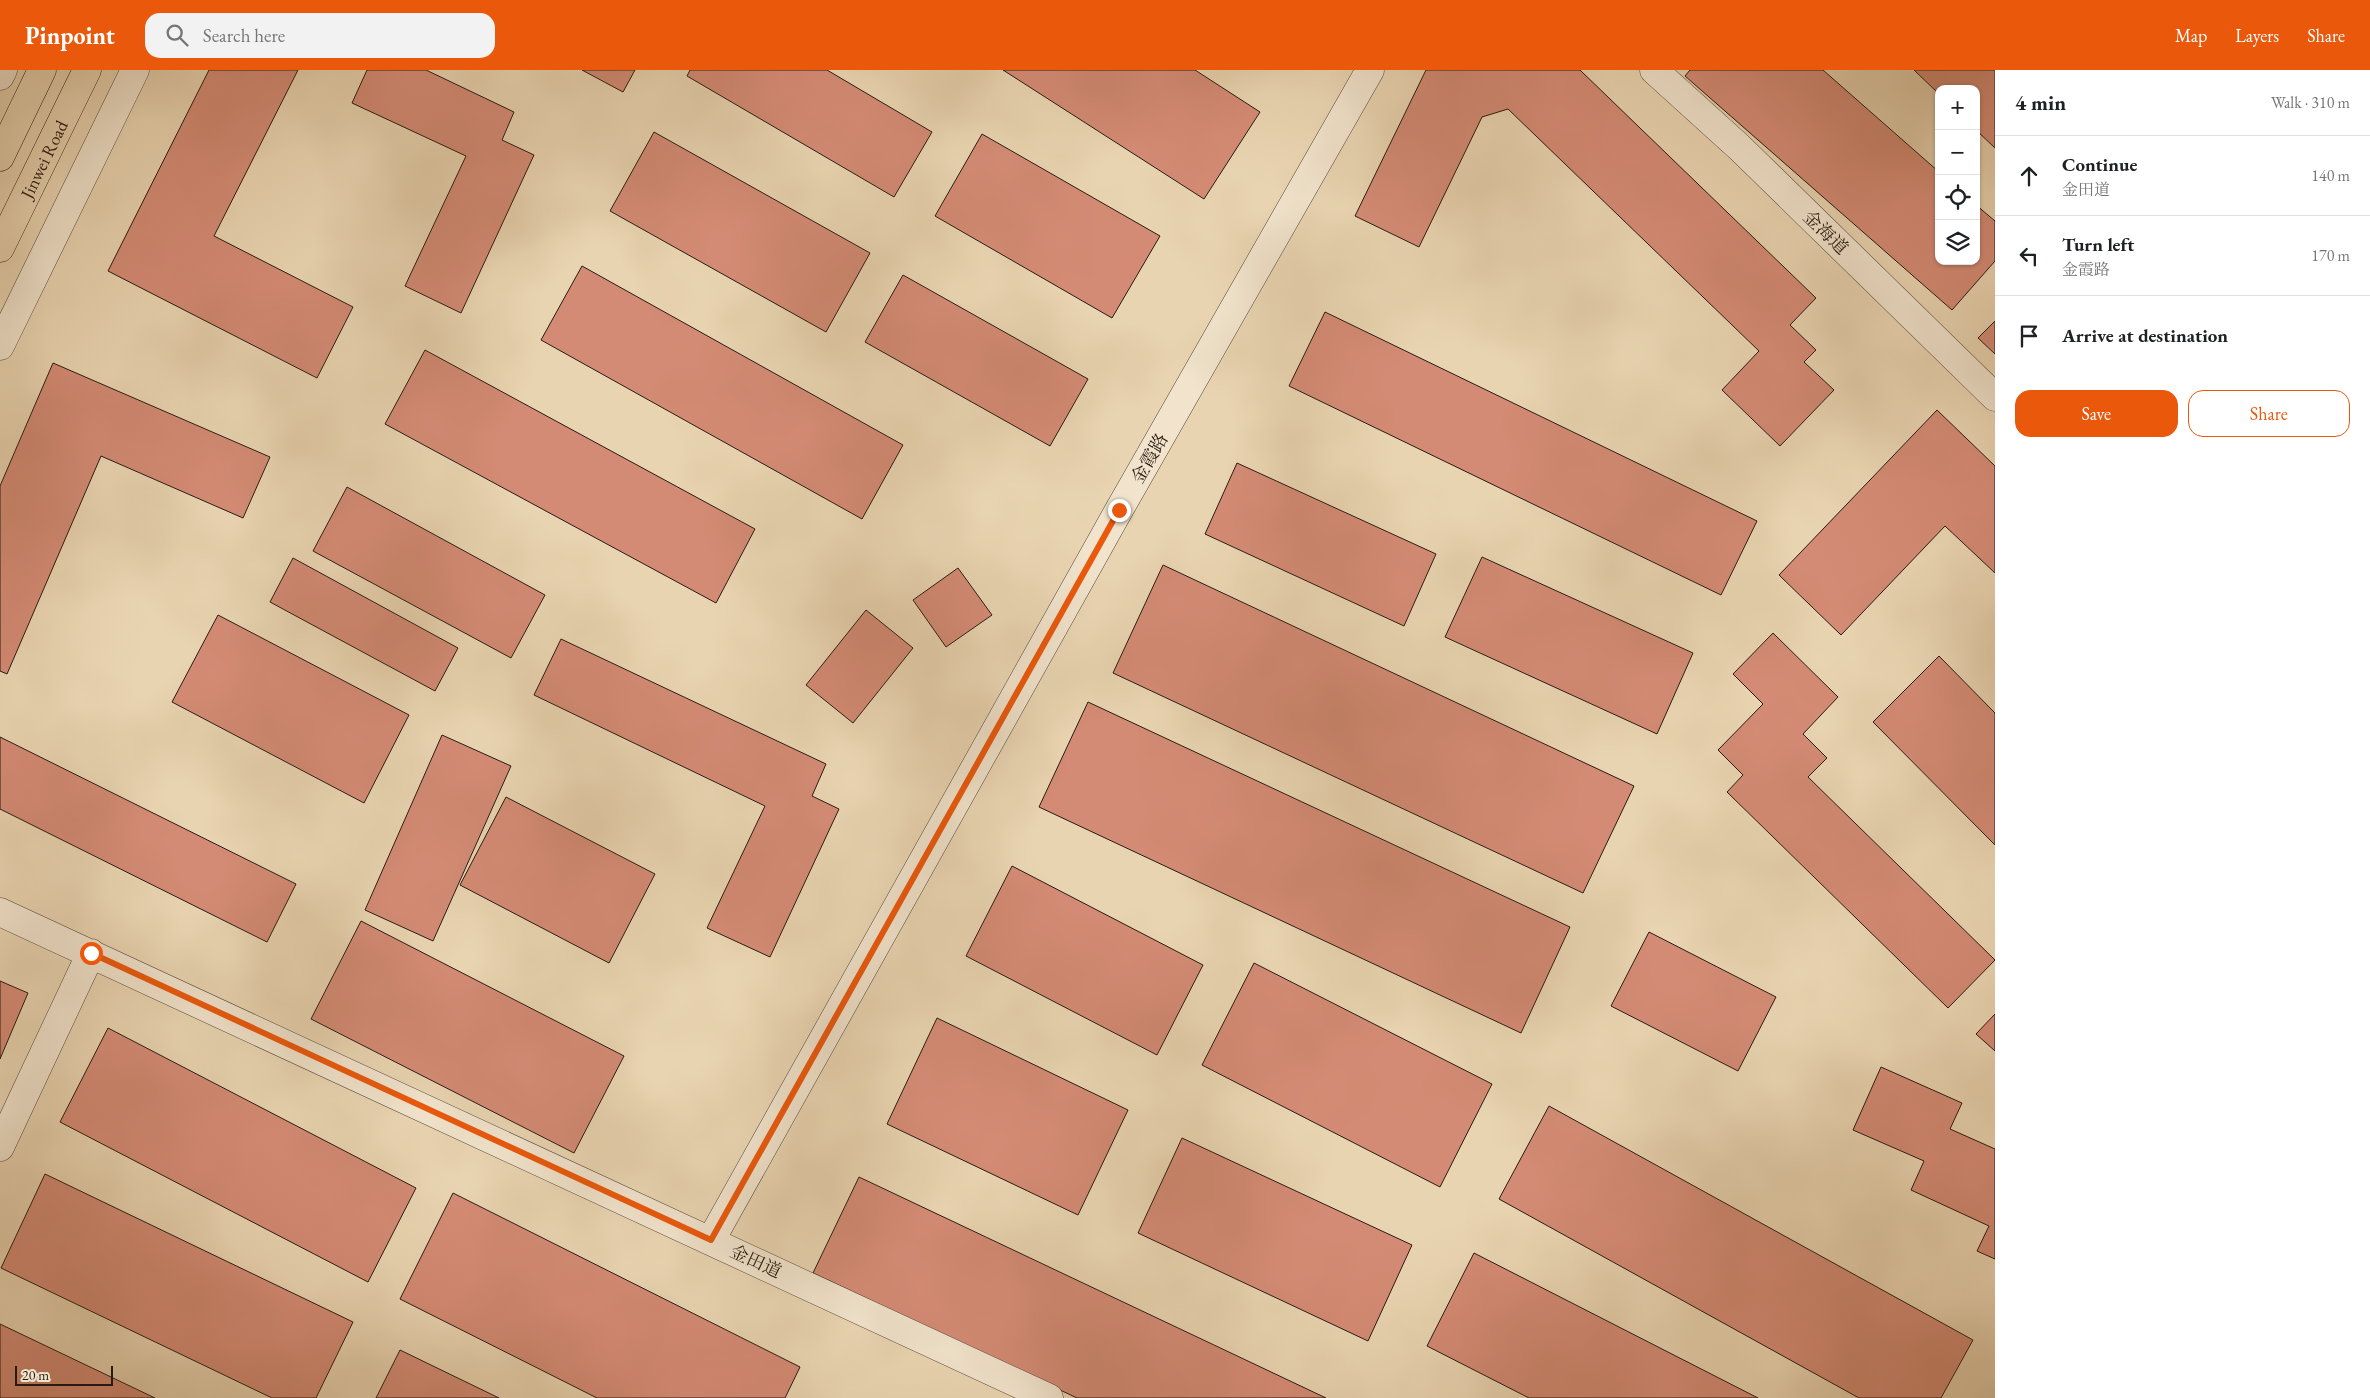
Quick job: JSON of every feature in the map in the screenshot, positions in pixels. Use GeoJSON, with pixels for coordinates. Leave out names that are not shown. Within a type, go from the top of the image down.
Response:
{"type":"FeatureCollection","features":[{"type":"Feature","properties":{"kind":"main road"},"geometry":{"type":"LineString","coordinates":[[0,157],[42,70]]}},
{"type":"Feature","properties":{"kind":"main road","name":"Jinwei Road"},"geometry":{"type":"LineString","coordinates":[[0,248],[86,70]]}},
{"type":"Feature","properties":{"kind":"street"},"geometry":{"type":"LineString","coordinates":[[0,76],[3,70]]}},
{"type":"Feature","properties":{"kind":"street"},"geometry":{"type":"LineString","coordinates":[[0,346],[134,70]]}},
{"type":"Feature","properties":{"kind":"street","name":"金霞路"},"geometry":{"type":"LineString","coordinates":[[711,1240],[1114,518],[1370,70]]}},
{"type":"Feature","properties":{"kind":"street","name":"金海道"},"geometry":{"type":"LineString","coordinates":[[1654,70],[1739,147],[1995,397]]}},
{"type":"Feature","properties":{"kind":"street","name":"金田道"},"geometry":{"type":"LineString","coordinates":[[0,912],[1049,1398]]}},
{"type":"Feature","properties":{"kind":"street"},"geometry":{"type":"LineString","coordinates":[[0,1147],[91,953]]}},
{"type":"Feature","properties":{"kind":"building"},"geometry":{"type":"Polygon","coordinates":[[[209,70],[298,70],[214,236],[353,307],[317,378],[108,271],[209,70]]]}},
{"type":"Feature","properties":{"kind":"building"},"geometry":{"type":"Polygon","coordinates":[[[367,70],[426,70],[514,112],[502,140],[534,155],[461,313],[405,286],[466,156],[352,103],[367,70]]]}},
{"type":"Feature","properties":{"kind":"building"},"geometry":{"type":"Polygon","coordinates":[[[582,70],[635,70],[623,92],[582,70]]]}},
{"type":"Feature","properties":{"kind":"building"},"geometry":{"type":"Polygon","coordinates":[[[690,70],[827,70],[932,132],[894,197],[687,76],[690,70]]]}},
{"type":"Feature","properties":{"kind":"building"},"geometry":{"type":"Polygon","coordinates":[[[1003,70],[1195,70],[1260,112],[1204,199],[1003,70]]]}},
{"type":"Feature","properties":{"kind":"building"},"geometry":{"type":"Polygon","coordinates":[[[1426,70],[1580,70],[1816,298],[1790,325],[1816,350],[1804,362],[1834,390],[1780,446],[1722,390],[1759,351],[1508,109],[1482,117],[1419,247],[1355,216],[1426,70]]]}},
{"type":"Feature","properties":{"kind":"building"},"geometry":{"type":"Polygon","coordinates":[[[1690,70],[1823,70],[1935,168],[1935,265],[1980,265],[1980,208],[1995,221],[1995,261],[1952,310],[1685,76],[1690,70]]]}},
{"type":"Feature","properties":{"kind":"building"},"geometry":{"type":"Polygon","coordinates":[[[1914,70],[1995,70],[1995,148],[1980,134],[1980,85],[1935,85],[1935,90],[1914,70]]]}},
{"type":"Feature","properties":{"kind":"building"},"geometry":{"type":"Polygon","coordinates":[[[654,132],[870,253],[826,332],[610,211],[654,132]]]}},
{"type":"Feature","properties":{"kind":"building"},"geometry":{"type":"Polygon","coordinates":[[[982,134],[1160,236],[1112,318],[935,216],[982,134]]]}},
{"type":"Feature","properties":{"kind":"building"},"geometry":{"type":"Polygon","coordinates":[[[582,266],[903,445],[862,519],[541,340],[582,266]]]}},
{"type":"Feature","properties":{"kind":"building"},"geometry":{"type":"Polygon","coordinates":[[[903,275],[1088,379],[1050,446],[865,342],[903,275]]]}},
{"type":"Feature","properties":{"kind":"building"},"geometry":{"type":"Polygon","coordinates":[[[1325,312],[1757,521],[1721,595],[1289,386],[1325,312]]]}},
{"type":"Feature","properties":{"kind":"building"},"geometry":{"type":"Polygon","coordinates":[[[1995,321],[1995,354],[1978,338],[1995,321]]]}},
{"type":"Feature","properties":{"kind":"building"},"geometry":{"type":"Polygon","coordinates":[[[425,350],[755,529],[716,603],[385,424],[425,350]]]}},
{"type":"Feature","properties":{"kind":"building"},"geometry":{"type":"Polygon","coordinates":[[[53,363],[270,457],[243,518],[101,456],[7,674],[0,671],[0,486],[53,363]]]}},
{"type":"Feature","properties":{"kind":"building"},"geometry":{"type":"Polygon","coordinates":[[[1937,410],[1995,466],[1995,573],[1945,526],[1841,635],[1779,575],[1937,410]]]}},
{"type":"Feature","properties":{"kind":"building"},"geometry":{"type":"Polygon","coordinates":[[[1237,463],[1436,554],[1404,626],[1205,534],[1237,463]]]}},
{"type":"Feature","properties":{"kind":"building"},"geometry":{"type":"Polygon","coordinates":[[[347,487],[545,595],[511,658],[313,551],[347,487]]]}},
{"type":"Feature","properties":{"kind":"building"},"geometry":{"type":"Polygon","coordinates":[[[1482,557],[1693,653],[1657,734],[1445,637],[1482,557]]]}},
{"type":"Feature","properties":{"kind":"building"},"geometry":{"type":"Polygon","coordinates":[[[293,558],[458,648],[435,691],[270,602],[293,558]]]}},
{"type":"Feature","properties":{"kind":"building"},"geometry":{"type":"Polygon","coordinates":[[[1163,565],[1634,786],[1583,893],[1113,673],[1163,565]]]}},
{"type":"Feature","properties":{"kind":"building"},"geometry":{"type":"Polygon","coordinates":[[[958,568],[992,615],[946,647],[913,600],[958,568]]]}},
{"type":"Feature","properties":{"kind":"building"},"geometry":{"type":"Polygon","coordinates":[[[866,610],[913,648],[853,723],[806,685],[866,610]]]}},
{"type":"Feature","properties":{"kind":"building"},"geometry":{"type":"Polygon","coordinates":[[[218,615],[409,715],[364,803],[172,702],[218,615]]]}},
{"type":"Feature","properties":{"kind":"building"},"geometry":{"type":"Polygon","coordinates":[[[1773,633],[1838,697],[1803,734],[1827,758],[1808,777],[1995,960],[1948,1008],[1727,792],[1743,775],[1718,750],[1763,704],[1733,674],[1773,633]]]}},
{"type":"Feature","properties":{"kind":"building"},"geometry":{"type":"Polygon","coordinates":[[[561,639],[826,764],[812,796],[839,809],[770,957],[707,928],[765,806],[534,695],[561,639]]]}},
{"type":"Feature","properties":{"kind":"building"},"geometry":{"type":"Polygon","coordinates":[[[1939,656],[1995,713],[1995,845],[1873,722],[1939,656]]]}},
{"type":"Feature","properties":{"kind":"building"},"geometry":{"type":"Polygon","coordinates":[[[1088,702],[1570,927],[1521,1033],[1039,807],[1088,702]]]}},
{"type":"Feature","properties":{"kind":"building"},"geometry":{"type":"Polygon","coordinates":[[[442,735],[511,766],[433,941],[365,910],[442,735]]]}},
{"type":"Feature","properties":{"kind":"building"},"geometry":{"type":"Polygon","coordinates":[[[0,737],[296,884],[267,942],[0,809],[0,737]]]}},
{"type":"Feature","properties":{"kind":"building"},"geometry":{"type":"Polygon","coordinates":[[[506,797],[655,874],[609,963],[460,885],[506,797]]]}},
{"type":"Feature","properties":{"kind":"building"},"geometry":{"type":"Polygon","coordinates":[[[1012,866],[1203,965],[1157,1055],[966,956],[1012,866]]]}},
{"type":"Feature","properties":{"kind":"building"},"geometry":{"type":"Polygon","coordinates":[[[361,921],[624,1056],[574,1153],[311,1019],[361,921]]]}},
{"type":"Feature","properties":{"kind":"building"},"geometry":{"type":"Polygon","coordinates":[[[1649,932],[1776,997],[1738,1071],[1611,1006],[1649,932]]]}},
{"type":"Feature","properties":{"kind":"building"},"geometry":{"type":"Polygon","coordinates":[[[1254,963],[1492,1084],[1440,1187],[1202,1065],[1254,963]]]}},
{"type":"Feature","properties":{"kind":"building"},"geometry":{"type":"Polygon","coordinates":[[[0,981],[28,993],[0,1059],[0,981]]]}},
{"type":"Feature","properties":{"kind":"building"},"geometry":{"type":"Polygon","coordinates":[[[1995,1014],[1995,1051],[1976,1034],[1995,1014]]]}},
{"type":"Feature","properties":{"kind":"building"},"geometry":{"type":"Polygon","coordinates":[[[937,1018],[1128,1110],[1078,1215],[887,1124],[937,1018]]]}},
{"type":"Feature","properties":{"kind":"building"},"geometry":{"type":"Polygon","coordinates":[[[108,1028],[416,1188],[368,1282],[60,1122],[108,1028]]]}},
{"type":"Feature","properties":{"kind":"building"},"geometry":{"type":"Polygon","coordinates":[[[1881,1067],[1962,1103],[1950,1129],[1995,1149],[1995,1259],[1977,1251],[1989,1226],[1911,1190],[1924,1161],[1853,1130],[1881,1067]]]}},
{"type":"Feature","properties":{"kind":"building"},"geometry":{"type":"Polygon","coordinates":[[[1549,1106],[1973,1340],[1941,1398],[1859,1398],[1499,1199],[1549,1106]]]}},
{"type":"Feature","properties":{"kind":"building"},"geometry":{"type":"Polygon","coordinates":[[[1182,1138],[1412,1245],[1368,1341],[1138,1233],[1182,1138]]]}},
{"type":"Feature","properties":{"kind":"building"},"geometry":{"type":"Polygon","coordinates":[[[45,1174],[353,1322],[316,1398],[272,1398],[1,1268],[45,1174]]]}},
{"type":"Feature","properties":{"kind":"building"},"geometry":{"type":"Polygon","coordinates":[[[859,1177],[1326,1398],[1077,1398],[813,1273],[859,1177]]]}},
{"type":"Feature","properties":{"kind":"building"},"geometry":{"type":"Polygon","coordinates":[[[453,1193],[800,1367],[785,1398],[597,1398],[400,1299],[453,1193]]]}},
{"type":"Feature","properties":{"kind":"building"},"geometry":{"type":"Polygon","coordinates":[[[1474,1253],[1758,1398],[1529,1398],[1427,1346],[1474,1253]]]}},
{"type":"Feature","properties":{"kind":"building"},"geometry":{"type":"Polygon","coordinates":[[[0,1324],[155,1398],[0,1398],[0,1324]]]}},
{"type":"Feature","properties":{"kind":"building"},"geometry":{"type":"Polygon","coordinates":[[[400,1350],[499,1398],[376,1398],[400,1350]]]}},
{"type":"Feature","properties":{"kind":"route"},"geometry":{"type":"LineString","coordinates":[[91,953],[711,1240],[1119,510]]}}]}
